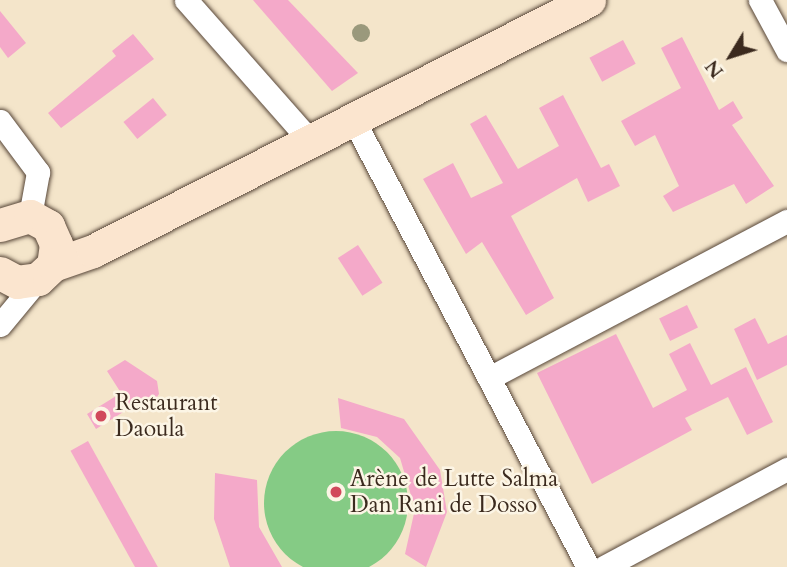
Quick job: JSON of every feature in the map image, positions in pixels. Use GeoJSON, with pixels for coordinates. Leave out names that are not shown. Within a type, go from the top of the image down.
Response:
{"type":"FeatureCollection","features":[{"type":"Feature","properties":{"kind":"main road"},"geometry":{"type":"LineString","coordinates":[[0,273],[17,282],[35,244],[109,242],[589,0]]}},
{"type":"Feature","properties":{"kind":"street"},"geometry":{"type":"LineString","coordinates":[[186,0],[311,142]]}},
{"type":"Feature","properties":{"kind":"street"},"geometry":{"type":"LineString","coordinates":[[760,0],[787,50]]}},
{"type":"Feature","properties":{"kind":"street"},"geometry":{"type":"LineString","coordinates":[[353,119],[588,567]]}},
{"type":"Feature","properties":{"kind":"street"},"geometry":{"type":"LineString","coordinates":[[0,121],[38,172],[35,244],[0,325]]}},
{"type":"Feature","properties":{"kind":"street"},"geometry":{"type":"LineString","coordinates":[[489,377],[787,221]]}},
{"type":"Feature","properties":{"kind":"street"},"geometry":{"type":"LineString","coordinates":[[604,567],[787,469]]}},
{"type":"Feature","properties":{"kind":"green space","name":"Arène de Lutte Salma Dan Rani de Dosso"},"geometry":{"type":"Polygon","coordinates":[[[336,431],[363,437],[387,452],[402,476],[408,503],[402,530],[387,554],[363,569],[336,575],[309,569],[285,554],[270,530],[264,503],[270,476],[285,452],[309,437],[336,431]]]}},
{"type":"Feature","properties":{"kind":"building"},"geometry":{"type":"Polygon","coordinates":[[[253,0],[288,0],[358,73],[332,91],[253,0]]]}},
{"type":"Feature","properties":{"kind":"building"},"geometry":{"type":"Polygon","coordinates":[[[0,11],[26,43],[8,58],[0,47],[0,11]]]}},
{"type":"Feature","properties":{"kind":"building"},"geometry":{"type":"Polygon","coordinates":[[[133,34],[154,59],[61,128],[48,113],[116,56],[112,51],[133,34]]]}},
{"type":"Feature","properties":{"kind":"building"},"geometry":{"type":"Polygon","coordinates":[[[682,37],[719,110],[733,101],[743,118],[732,125],[774,186],[746,204],[734,184],[673,212],[663,196],[679,186],[655,135],[635,146],[621,121],[681,88],[661,48],[682,37]]]}},
{"type":"Feature","properties":{"kind":"building"},"geometry":{"type":"Polygon","coordinates":[[[623,40],[636,64],[602,82],[589,58],[623,40]]]}},
{"type":"Feature","properties":{"kind":"building"},"geometry":{"type":"Polygon","coordinates":[[[563,95],[601,168],[609,164],[620,186],[588,202],[577,178],[511,216],[554,298],[526,315],[482,242],[466,254],[423,179],[453,163],[471,198],[503,183],[470,124],[486,115],[518,169],[559,146],[539,108],[563,95]]]}},
{"type":"Feature","properties":{"kind":"building"},"geometry":{"type":"Polygon","coordinates":[[[153,98],[167,115],[137,139],[123,122],[153,98]]]}},
{"type":"Feature","properties":{"kind":"building"},"geometry":{"type":"Polygon","coordinates":[[[358,245],[383,283],[362,296],[338,258],[358,245]]]}},
{"type":"Feature","properties":{"kind":"building"},"geometry":{"type":"Polygon","coordinates":[[[687,305],[698,327],[670,341],[659,319],[687,305]]]}},
{"type":"Feature","properties":{"kind":"building"},"geometry":{"type":"Polygon","coordinates":[[[755,318],[768,344],[787,335],[787,365],[757,380],[734,329],[755,318]]]}},
{"type":"Feature","properties":{"kind":"building"},"geometry":{"type":"Polygon","coordinates":[[[616,334],[653,408],[687,390],[669,354],[690,343],[711,385],[746,367],[773,422],[747,435],[728,397],[685,418],[692,430],[592,484],[537,373],[616,334]]]}},
{"type":"Feature","properties":{"kind":"building"},"geometry":{"type":"Polygon","coordinates":[[[125,360],[157,381],[159,394],[152,404],[136,404],[96,429],[87,414],[121,393],[107,371],[125,360]]]}},
{"type":"Feature","properties":{"kind":"building"},"geometry":{"type":"Polygon","coordinates":[[[338,398],[404,419],[440,470],[447,512],[426,567],[405,554],[415,509],[400,458],[377,437],[341,428],[338,398]]]}},
{"type":"Feature","properties":{"kind":"building"},"geometry":{"type":"Polygon","coordinates":[[[88,441],[158,567],[135,567],[71,451],[88,441]]]}},
{"type":"Feature","properties":{"kind":"building"},"geometry":{"type":"Polygon","coordinates":[[[215,473],[257,480],[259,527],[282,567],[230,567],[214,519],[215,473]]]}},
{"type":"Feature","properties":{"kind":"place","name":"Restaurant Daoula"},"geometry":{"type":"Point","coordinates":[101,416]}},
{"type":"Feature","properties":{"kind":"place","name":"Arène de Lutte Salma Dan Rani de Dosso"},"geometry":{"type":"Point","coordinates":[336,492]}}]}
